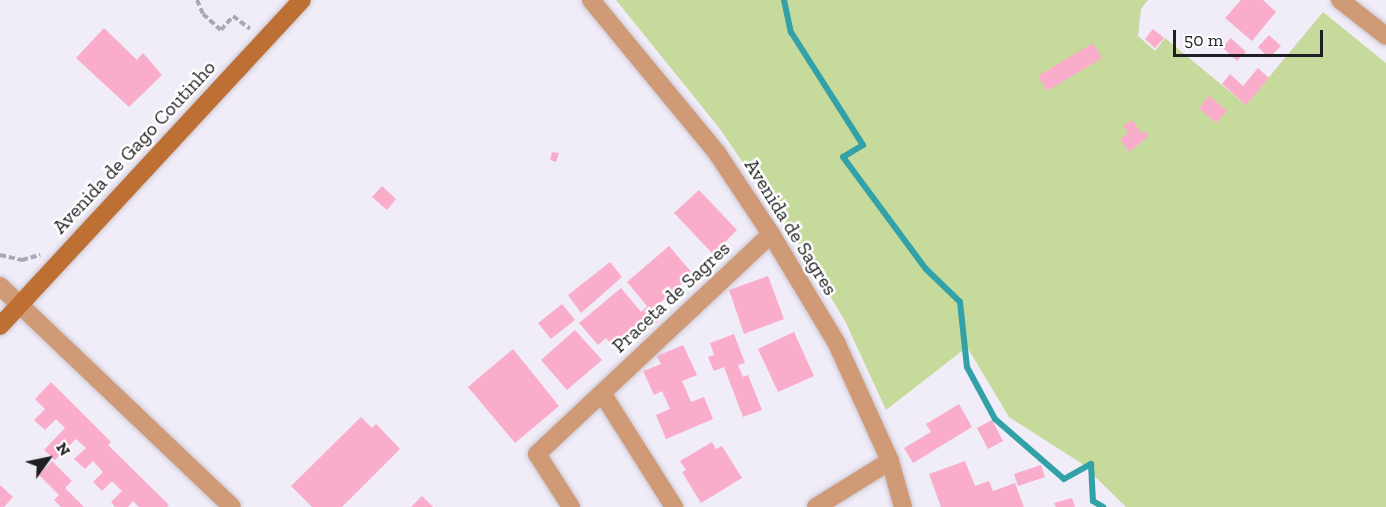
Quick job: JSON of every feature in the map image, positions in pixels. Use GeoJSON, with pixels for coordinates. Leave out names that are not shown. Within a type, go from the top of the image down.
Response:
{"type":"FeatureCollection","features":[{"type":"Feature","properties":{"kind":"main road","name":"Avenida de Gago Coutinho"},"geometry":{"type":"LineString","coordinates":[[0,326],[302,0]]}},
{"type":"Feature","properties":{"kind":"street","name":"Avenida de Sagres"},"geometry":{"type":"LineString","coordinates":[[591,0],[717,153],[771,234],[837,344],[890,461],[903,507]]}},
{"type":"Feature","properties":{"kind":"street"},"geometry":{"type":"LineString","coordinates":[[1340,0],[1386,36]]}},
{"type":"Feature","properties":{"kind":"street","name":"Praceta de Sagres"},"geometry":{"type":"LineString","coordinates":[[572,507],[537,454],[771,234]]}},
{"type":"Feature","properties":{"kind":"street"},"geometry":{"type":"LineString","coordinates":[[0,286],[232,507]]}},
{"type":"Feature","properties":{"kind":"street"},"geometry":{"type":"LineString","coordinates":[[602,393],[674,507]]}},
{"type":"Feature","properties":{"kind":"street"},"geometry":{"type":"LineString","coordinates":[[816,507],[890,461]]}},
{"type":"Feature","properties":{"kind":"path"},"geometry":{"type":"LineString","coordinates":[[197,0],[203,14],[221,30],[233,16],[251,30]]}},
{"type":"Feature","properties":{"kind":"green space"},"geometry":{"type":"Polygon","coordinates":[[[616,0],[1148,0],[1141,9],[1138,36],[1155,51],[1165,38],[1246,105],[1323,12],[1386,63],[1386,507],[1126,507],[1081,463],[1009,417],[967,347],[886,410],[845,321],[802,249],[720,129],[616,0]]]}},
{"type":"Feature","properties":{"kind":"building"},"geometry":{"type":"Polygon","coordinates":[[[1241,0],[1263,0],[1276,12],[1252,41],[1225,18],[1241,0]]]}},
{"type":"Feature","properties":{"kind":"building"},"geometry":{"type":"Polygon","coordinates":[[[104,28],[137,60],[143,53],[162,75],[129,107],[76,58],[104,28]]]}},
{"type":"Feature","properties":{"kind":"building"},"geometry":{"type":"Polygon","coordinates":[[[1153,29],[1164,38],[1155,48],[1145,39],[1153,29]]]}},
{"type":"Feature","properties":{"kind":"building"},"geometry":{"type":"Polygon","coordinates":[[[1269,35],[1281,46],[1269,58],[1258,47],[1269,35]]]}},
{"type":"Feature","properties":{"kind":"building"},"geometry":{"type":"Polygon","coordinates":[[[1231,38],[1246,52],[1237,61],[1222,47],[1231,38]]]}},
{"type":"Feature","properties":{"kind":"building"},"geometry":{"type":"Polygon","coordinates":[[[1093,43],[1102,58],[1047,91],[1038,76],[1093,43]]]}},
{"type":"Feature","properties":{"kind":"building"},"geometry":{"type":"Polygon","coordinates":[[[1258,68],[1269,78],[1246,105],[1222,84],[1230,74],[1243,86],[1258,68]]]}},
{"type":"Feature","properties":{"kind":"building"},"geometry":{"type":"Polygon","coordinates":[[[1209,96],[1227,111],[1216,123],[1199,108],[1209,96]]]}},
{"type":"Feature","properties":{"kind":"building"},"geometry":{"type":"Polygon","coordinates":[[[1132,120],[1142,134],[1146,131],[1149,136],[1129,152],[1120,139],[1128,133],[1123,126],[1132,120]]]}},
{"type":"Feature","properties":{"kind":"building"},"geometry":{"type":"Polygon","coordinates":[[[552,152],[559,153],[556,162],[550,160],[552,152]]]}},
{"type":"Feature","properties":{"kind":"building"},"geometry":{"type":"Polygon","coordinates":[[[382,186],[396,199],[387,210],[372,197],[382,186]]]}},
{"type":"Feature","properties":{"kind":"building"},"geometry":{"type":"Polygon","coordinates":[[[699,190],[737,230],[713,254],[674,213],[699,190]]]}},
{"type":"Feature","properties":{"kind":"building"},"geometry":{"type":"Polygon","coordinates":[[[669,246],[693,274],[654,308],[662,318],[638,338],[631,330],[612,345],[606,338],[598,345],[579,323],[621,288],[641,312],[647,306],[627,282],[669,246]]]}},
{"type":"Feature","properties":{"kind":"building"},"geometry":{"type":"Polygon","coordinates":[[[610,262],[622,277],[581,313],[568,295],[610,262]]]}},
{"type":"Feature","properties":{"kind":"building"},"geometry":{"type":"Polygon","coordinates":[[[768,276],[784,319],[744,334],[729,290],[768,276]]]}},
{"type":"Feature","properties":{"kind":"building"},"geometry":{"type":"Polygon","coordinates":[[[562,304],[575,320],[551,339],[538,323],[562,304]]]}},
{"type":"Feature","properties":{"kind":"building"},"geometry":{"type":"Polygon","coordinates":[[[575,330],[602,360],[567,390],[541,360],[575,330]]]}},
{"type":"Feature","properties":{"kind":"building"},"geometry":{"type":"Polygon","coordinates":[[[794,332],[814,376],[778,392],[758,349],[794,332]]]}},
{"type":"Feature","properties":{"kind":"building"},"geometry":{"type":"Polygon","coordinates":[[[734,334],[745,363],[738,365],[743,377],[748,375],[762,410],[743,417],[724,367],[714,371],[708,357],[714,355],[710,343],[734,334]]]}},
{"type":"Feature","properties":{"kind":"building"},"geometry":{"type":"Polygon","coordinates":[[[683,345],[697,375],[682,381],[691,402],[704,397],[713,419],[666,439],[656,415],[670,409],[662,391],[654,395],[643,371],[661,364],[657,356],[683,345]]]}},
{"type":"Feature","properties":{"kind":"building"},"geometry":{"type":"Polygon","coordinates":[[[513,349],[559,406],[515,443],[468,387],[513,349]]]}},
{"type":"Feature","properties":{"kind":"building"},"geometry":{"type":"Polygon","coordinates":[[[51,382],[111,442],[108,445],[169,505],[167,507],[139,507],[133,501],[128,507],[115,507],[111,502],[122,491],[112,481],[102,491],[93,482],[103,472],[93,461],[85,469],[74,459],[86,448],[76,439],[55,460],[44,450],[65,428],[56,419],[45,430],[34,420],[45,409],[35,399],[51,382]]]}},
{"type":"Feature","properties":{"kind":"building"},"geometry":{"type":"Polygon","coordinates":[[[959,404],[972,427],[913,463],[904,448],[931,432],[926,424],[959,404]]]}},
{"type":"Feature","properties":{"kind":"building"},"geometry":{"type":"Polygon","coordinates":[[[361,417],[372,428],[376,424],[400,449],[342,507],[312,507],[291,486],[361,417]]]}},
{"type":"Feature","properties":{"kind":"building"},"geometry":{"type":"Polygon","coordinates":[[[992,420],[1003,441],[988,449],[977,428],[992,420]]]}},
{"type":"Feature","properties":{"kind":"building"},"geometry":{"type":"Polygon","coordinates":[[[712,442],[716,449],[722,446],[742,478],[701,503],[682,472],[686,470],[680,461],[712,442]]]}},
{"type":"Feature","properties":{"kind":"building"},"geometry":{"type":"Polygon","coordinates":[[[52,461],[72,481],[65,488],[84,507],[61,507],[54,500],[59,495],[39,475],[52,461]]]}},
{"type":"Feature","properties":{"kind":"building"},"geometry":{"type":"Polygon","coordinates":[[[965,461],[975,486],[989,481],[993,491],[1015,483],[1024,507],[941,507],[929,474],[965,461]]]}},
{"type":"Feature","properties":{"kind":"building"},"geometry":{"type":"Polygon","coordinates":[[[1041,465],[1045,477],[1018,486],[1014,474],[1041,465]]]}},
{"type":"Feature","properties":{"kind":"building"},"geometry":{"type":"Polygon","coordinates":[[[0,485],[13,497],[4,507],[0,507],[0,485]]]}},
{"type":"Feature","properties":{"kind":"building"},"geometry":{"type":"Polygon","coordinates":[[[422,496],[433,507],[411,507],[422,496]]]}},
{"type":"Feature","properties":{"kind":"building"},"geometry":{"type":"Polygon","coordinates":[[[1072,498],[1075,507],[1056,507],[1054,503],[1072,498]]]}},
{"type":"Feature","properties":{"kind":"waterway"},"geometry":{"type":"LineString","coordinates":[[784,0],[791,32],[863,145],[843,157],[926,269],[960,302],[967,367],[995,419],[1064,479],[1091,464],[1093,501],[1103,507]]}}]}
